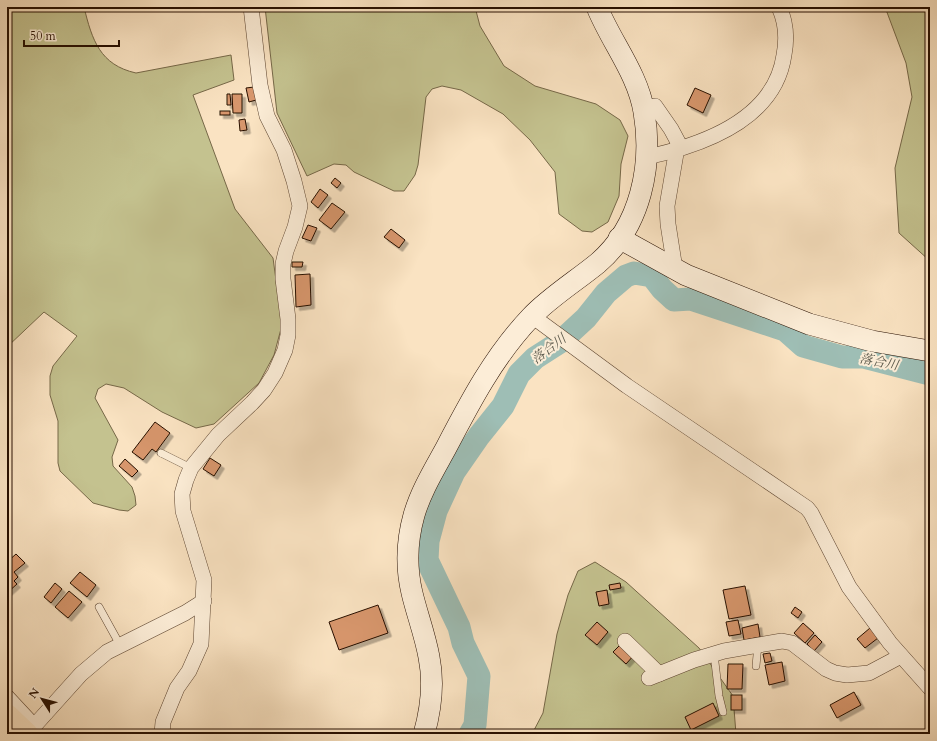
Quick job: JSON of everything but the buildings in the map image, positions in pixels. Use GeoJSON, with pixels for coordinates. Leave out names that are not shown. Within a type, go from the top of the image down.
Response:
{"type":"FeatureCollection","features":[{"type":"Feature","properties":{"kind":"main road"},"geometry":{"type":"LineString","coordinates":[[7,714],[29,731]]}},
{"type":"Feature","properties":{"kind":"street"},"geometry":{"type":"LineString","coordinates":[[162,734],[163,722],[177,688],[189,671],[201,644],[204,580],[183,511],[182,494],[191,468],[218,435],[264,390],[275,373],[285,350],[288,335],[283,264],[286,251],[296,227],[300,206],[294,180],[284,150],[267,116],[260,85],[251,7]]}},
{"type":"Feature","properties":{"kind":"street"},"geometry":{"type":"LineString","coordinates":[[424,734],[430,706],[430,658],[412,592],[408,562],[408,542],[414,516],[426,485],[479,385],[503,350],[532,316],[599,262],[619,238],[633,216],[639,199],[647,157],[644,112],[640,95],[597,7]]}},
{"type":"Feature","properties":{"kind":"street"},"geometry":{"type":"LineString","coordinates":[[647,157],[676,151],[706,138],[741,120],[761,105],[768,97],[779,77],[785,50],[784,24],[779,7]]}},
{"type":"Feature","properties":{"kind":"street"},"geometry":{"type":"LineString","coordinates":[[655,106],[678,142],[668,206],[668,224],[675,269]]}},
{"type":"Feature","properties":{"kind":"street"},"geometry":{"type":"LineString","coordinates":[[619,238],[675,269],[716,288],[749,299],[809,324],[872,341],[930,351]]}},
{"type":"Feature","properties":{"kind":"street"},"geometry":{"type":"LineString","coordinates":[[532,316],[627,386],[807,508],[849,586],[901,656],[930,688]]}},
{"type":"Feature","properties":{"kind":"street"},"geometry":{"type":"LineString","coordinates":[[7,697],[29,731],[82,674],[107,652],[185,613],[204,601]]}},
{"type":"Feature","properties":{"kind":"street"},"geometry":{"type":"LineString","coordinates":[[624,641],[654,676],[714,654],[782,640],[792,643],[826,669],[835,673],[848,675],[869,673],[901,656]]}},
{"type":"Feature","properties":{"kind":"lane"},"geometry":{"type":"LineString","coordinates":[[161,453],[191,468]]}},
{"type":"Feature","properties":{"kind":"lane"},"geometry":{"type":"LineString","coordinates":[[99,606],[120,645]]}},
{"type":"Feature","properties":{"kind":"lane"},"geometry":{"type":"LineString","coordinates":[[756,666],[758,644]]}},
{"type":"Feature","properties":{"kind":"lane"},"geometry":{"type":"LineString","coordinates":[[714,654],[719,696],[724,712]]}},
{"type":"Feature","properties":{"kind":"shaded area"},"geometry":{"type":"Polygon","coordinates":[[[7,7],[84,7],[94,40],[106,57],[114,64],[136,73],[231,55],[234,80],[193,95],[235,209],[273,258],[282,325],[274,355],[259,383],[214,424],[196,428],[162,412],[124,388],[106,384],[98,389],[95,398],[118,440],[112,457],[113,466],[132,487],[135,496],[136,505],[128,511],[93,503],[60,471],[58,463],[58,421],[50,395],[50,376],[53,366],[77,336],[44,312],[7,347],[7,7]]]}},
{"type":"Feature","properties":{"kind":"shaded area"},"geometry":{"type":"Polygon","coordinates":[[[265,7],[475,7],[480,26],[504,66],[535,86],[596,104],[620,120],[628,136],[621,164],[619,196],[608,222],[592,232],[582,231],[559,214],[555,172],[530,140],[503,114],[461,90],[442,86],[432,89],[426,97],[418,165],[415,175],[404,191],[394,191],[354,172],[346,165],[334,164],[307,176],[277,113],[265,7]]]}},
{"type":"Feature","properties":{"kind":"shaded area"},"geometry":{"type":"Polygon","coordinates":[[[885,7],[930,7],[930,261],[899,233],[895,168],[912,97],[906,63],[885,7]]]}},
{"type":"Feature","properties":{"kind":"shaded area"},"geometry":{"type":"Polygon","coordinates":[[[595,562],[626,582],[699,648],[733,696],[736,734],[532,734],[543,713],[557,634],[568,595],[578,571],[595,562]]]}},
{"type":"Feature","properties":{"kind":"waterway","name":"落合川"},"geometry":{"type":"LineString","coordinates":[[470,734],[475,725],[479,676],[463,643],[459,627],[427,560],[428,541],[436,511],[454,472],[479,436],[503,406],[519,374],[535,358],[560,342],[586,318],[606,293],[626,276],[634,273],[652,276],[662,289],[674,300],[691,299],[785,330],[803,346],[842,357],[864,357],[930,374]]}}]}
